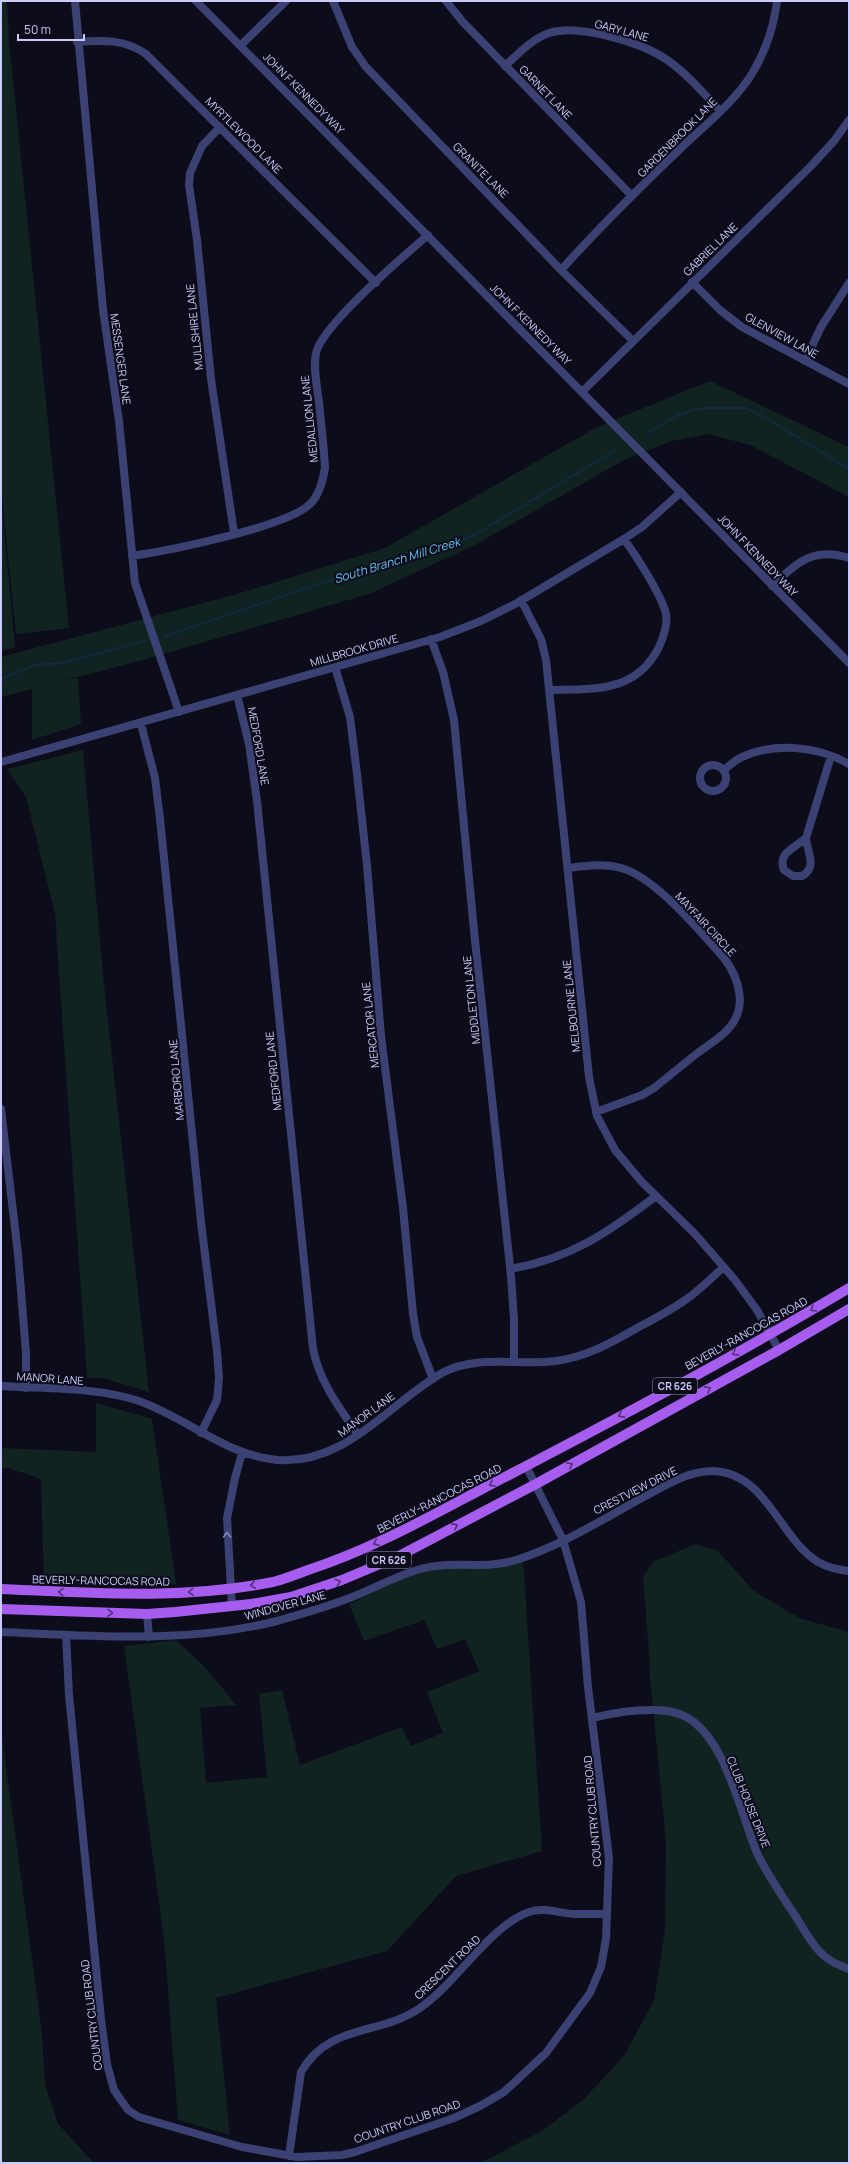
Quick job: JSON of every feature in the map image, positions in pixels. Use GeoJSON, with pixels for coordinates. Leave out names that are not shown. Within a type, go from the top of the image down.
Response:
{"type":"FeatureCollection","features":[{"type":"Feature","properties":{"kind":"main road","name":"BEVERLY-RANCOCAS ROAD"},"geometry":{"type":"LineString","coordinates":[[1,1589],[135,1595],[190,1593],[274,1582],[326,1565],[380,1542],[526,1466],[770,1334],[849,1288]]}},
{"type":"Feature","properties":{"kind":"main road","name":"CR 626"},"geometry":{"type":"LineString","coordinates":[[1,1609],[147,1614],[232,1606],[292,1597],[342,1580],[399,1556],[536,1484],[780,1350],[849,1309]]}},
{"type":"Feature","properties":{"kind":"street","name":"MESSENGER LANE"},"geometry":{"type":"LineString","coordinates":[[75,1],[77,42],[103,310],[119,421],[132,556],[139,598],[154,635],[179,712]]}},
{"type":"Feature","properties":{"kind":"street","name":"JOHN F KENNEDY WAY"},"geometry":{"type":"LineString","coordinates":[[196,1],[583,391],[772,586],[849,663]]}},
{"type":"Feature","properties":{"kind":"street"},"geometry":{"type":"LineString","coordinates":[[241,46],[286,1]]}},
{"type":"Feature","properties":{"kind":"street","name":"GRANITE LANE"},"geometry":{"type":"LineString","coordinates":[[333,1],[352,47],[366,67],[516,221],[561,270],[633,341]]}},
{"type":"Feature","properties":{"kind":"street","name":"GARNET LANE"},"geometry":{"type":"LineString","coordinates":[[446,1],[453,12],[632,196]]}},
{"type":"Feature","properties":{"kind":"street","name":"GARDENBROOK LANE"},"geometry":{"type":"LineString","coordinates":[[561,270],[632,196],[720,111],[752,73],[769,38],[777,1]]}},
{"type":"Feature","properties":{"kind":"street","name":"GARY LANE"},"geometry":{"type":"LineString","coordinates":[[505,66],[530,44],[548,34],[569,30],[592,32],[631,42],[665,57],[683,71],[720,111]]}},
{"type":"Feature","properties":{"kind":"street","name":"MYRTLEWOOD LANE"},"geometry":{"type":"LineString","coordinates":[[77,42],[103,40],[136,47],[155,62],[376,283]]}},
{"type":"Feature","properties":{"kind":"street","name":"GABRIEL LANE"},"geometry":{"type":"LineString","coordinates":[[583,391],[811,166],[834,141],[849,120]]}},
{"type":"Feature","properties":{"kind":"street","name":"MULLSHIRE LANE"},"geometry":{"type":"LineString","coordinates":[[220,127],[202,146],[190,173],[189,185],[197,240],[211,379],[234,533]]}},
{"type":"Feature","properties":{"kind":"street","name":"MEDALLION LANE"},"geometry":{"type":"LineString","coordinates":[[132,556],[184,548],[294,516],[313,502],[318,492],[325,468],[315,376],[317,352],[327,332],[402,257],[428,235]]}},
{"type":"Feature","properties":{"kind":"street","name":"GLENVIEW LANE"},"geometry":{"type":"LineString","coordinates":[[692,282],[731,319],[754,334],[849,384]]}},
{"type":"Feature","properties":{"kind":"street"},"geometry":{"type":"LineString","coordinates":[[805,360],[821,327],[849,283]]}},
{"type":"Feature","properties":{"kind":"street","name":"MILLBROOK DRIVE"},"geometry":{"type":"LineString","coordinates":[[1,762],[141,724],[237,695],[335,668],[431,639],[481,621],[521,600],[624,539],[642,527],[681,492]]}},
{"type":"Feature","properties":{"kind":"street"},"geometry":{"type":"LineString","coordinates":[[550,690],[590,689],[622,682],[639,674],[658,649],[666,625],[666,615],[641,564],[624,539]]}},
{"type":"Feature","properties":{"kind":"street"},"geometry":{"type":"LineString","coordinates":[[772,586],[796,564],[811,556],[830,553],[849,558]]}},
{"type":"Feature","properties":{"kind":"street","name":"MELBOURNE LANE"},"geometry":{"type":"LineString","coordinates":[[521,600],[537,630],[544,649],[550,690],[569,868],[589,1077],[596,1112],[602,1128],[615,1150],[656,1196],[695,1234],[724,1267],[752,1301],[780,1350]]}},
{"type":"Feature","properties":{"kind":"street","name":"MIDDLETON LANE"},"geometry":{"type":"LineString","coordinates":[[431,639],[446,683],[454,727],[514,1306],[514,1362]]}},
{"type":"Feature","properties":{"kind":"street","name":"MERCATOR LANE"},"geometry":{"type":"LineString","coordinates":[[335,668],[350,717],[368,865],[381,1036],[402,1194],[413,1314],[417,1337],[433,1379]]}},
{"type":"Feature","properties":{"kind":"street","name":"MEDFORD LANE"},"geometry":{"type":"LineString","coordinates":[[237,695],[249,744],[257,800],[313,1349],[320,1375],[326,1387],[358,1435]]}},
{"type":"Feature","properties":{"kind":"street","name":"MARBORO LANE"},"geometry":{"type":"LineString","coordinates":[[141,724],[153,770],[160,819],[201,1222],[217,1351],[217,1400],[201,1433]]}},
{"type":"Feature","properties":{"kind":"street"},"geometry":{"type":"LineString","coordinates":[[724,770],[741,757],[777,749],[801,748],[831,756],[849,764]]}},
{"type":"Feature","properties":{"kind":"street"},"geometry":{"type":"LineString","coordinates":[[806,838],[784,856],[782,861],[784,870],[792,876],[806,874],[811,866],[812,862],[806,848],[806,838],[831,756]]}},
{"type":"Feature","properties":{"kind":"street","name":"MAYFAIR CIRCLE"},"geometry":{"type":"LineString","coordinates":[[569,868],[609,866],[620,867],[642,878],[666,898],[724,958],[731,967],[739,988],[739,1010],[735,1020],[723,1034],[654,1088],[642,1095],[596,1112]]}},
{"type":"Feature","properties":{"kind":"street"},"geometry":{"type":"LineString","coordinates":[[1,1109],[18,1254],[26,1353],[26,1388]]}},
{"type":"Feature","properties":{"kind":"street"},"geometry":{"type":"LineString","coordinates":[[510,1269],[555,1259],[577,1249],[610,1231],[656,1196]]}},
{"type":"Feature","properties":{"kind":"street","name":"MANOR LANE"},"geometry":{"type":"LineString","coordinates":[[1,1386],[93,1392],[122,1396],[151,1406],[242,1453],[280,1460],[304,1458],[330,1451],[358,1435],[443,1372],[469,1365],[556,1361],[585,1355],[599,1349],[652,1321],[688,1298],[724,1267]]}},
{"type":"Feature","properties":{"kind":"street"},"geometry":{"type":"LineString","coordinates":[[232,1606],[228,1518],[242,1453]]}},
{"type":"Feature","properties":{"kind":"street","name":"COUNTRY CLUB ROAD"},"geometry":{"type":"LineString","coordinates":[[66,1635],[68,1684],[101,2019],[107,2064],[114,2090],[128,2110],[150,2121],[242,2146],[289,2156],[312,2158],[342,2155],[369,2148],[454,2118],[480,2106],[504,2092],[546,2053],[590,1993],[597,1980],[604,1953],[607,1914],[608,1851],[592,1718],[581,1602],[563,1540],[526,1466]]}},
{"type":"Feature","properties":{"kind":"street","name":"CRESTVIEW DRIVE"},"geometry":{"type":"LineString","coordinates":[[563,1540],[678,1479],[704,1471],[717,1472],[742,1480],[753,1489],[774,1510],[789,1533],[807,1554],[819,1562],[849,1572]]}},
{"type":"Feature","properties":{"kind":"street","name":"WINDOVER LANE"},"geometry":{"type":"LineString","coordinates":[[1,1632],[149,1637],[220,1632],[275,1621],[333,1604],[422,1568],[448,1564],[475,1566],[501,1563],[534,1553],[563,1540]]}},
{"type":"Feature","properties":{"kind":"street"},"geometry":{"type":"LineString","coordinates":[[147,1614],[149,1637]]}},
{"type":"Feature","properties":{"kind":"street","name":"CLUB HOUSE DRIVE"},"geometry":{"type":"LineString","coordinates":[[592,1718],[632,1711],[669,1712],[681,1714],[700,1726],[707,1734],[719,1755],[758,1853],[782,1896],[814,1945],[823,1955],[849,1969]]}},
{"type":"Feature","properties":{"kind":"street","name":"CRESCENT ROAD"},"geometry":{"type":"LineString","coordinates":[[289,2156],[301,2072],[308,2060],[326,2043],[337,2038],[392,2021],[419,2009],[442,1990],[500,1931],[528,1913],[538,1910],[574,1914],[607,1914]]}},
{"type":"Feature","properties":{"kind":"green space"},"geometry":{"type":"Polygon","coordinates":[[[1,1],[7,1],[9,40],[69,628],[16,634],[1,488],[1,1]]]}},
{"type":"Feature","properties":{"kind":"green space"},"geometry":{"type":"Polygon","coordinates":[[[710,381],[849,447],[849,497],[750,445],[708,434],[672,441],[624,460],[475,545],[369,594],[143,660],[59,682],[78,678],[81,724],[32,740],[32,689],[1,697],[1,657],[237,594],[385,548],[597,427],[710,381]]]}},
{"type":"Feature","properties":{"kind":"green space"},"geometry":{"type":"Polygon","coordinates":[[[1,496],[15,647],[1,651],[1,496]]]}},
{"type":"Feature","properties":{"kind":"green space"},"geometry":{"type":"Polygon","coordinates":[[[83,750],[103,975],[149,1392],[103,1378],[87,1378],[55,914],[26,797],[7,769],[83,750]]]}},
{"type":"Feature","properties":{"kind":"green space"},"geometry":{"type":"Polygon","coordinates":[[[96,1403],[152,1419],[176,1584],[44,1583],[41,1479],[8,1468],[1,1468],[1,1448],[96,1452],[96,1403]]]}},
{"type":"Feature","properties":{"kind":"green space"},"geometry":{"type":"Polygon","coordinates":[[[695,1544],[717,1550],[753,1590],[799,1618],[849,1632],[849,2163],[480,2163],[542,2131],[583,2100],[624,2056],[654,2000],[665,1931],[666,1842],[649,1665],[650,1666],[643,1577],[653,1562],[695,1544]]]}},
{"type":"Feature","properties":{"kind":"green space"},"geometry":{"type":"Polygon","coordinates":[[[523,1558],[542,1851],[456,1876],[387,1951],[216,1998],[230,2135],[178,2120],[164,1939],[124,1646],[176,1640],[206,1668],[236,1705],[200,1708],[206,1783],[267,1777],[259,1694],[282,1690],[300,1765],[402,1727],[411,1746],[443,1733],[427,1692],[479,1671],[465,1639],[437,1649],[424,1620],[364,1641],[349,1604],[428,1567],[523,1558]]]}},
{"type":"Feature","properties":{"kind":"green space"},"geometry":{"type":"Polygon","coordinates":[[[1,1729],[42,2033],[45,2085],[58,2124],[94,2163],[1,2163],[1,1729]]]}},
{"type":"Feature","properties":{"kind":"waterway","name":"South Branch Mill Creek"},"geometry":{"type":"LineString","coordinates":[[647,433],[678,415],[693,410],[708,408],[746,408],[768,419],[849,469]]}},
{"type":"Feature","properties":{"kind":"waterway","name":"South Branch Mill Creek"},"geometry":{"type":"LineString","coordinates":[[166,636],[312,586],[454,544],[483,530],[614,451]]}},
{"type":"Feature","properties":{"kind":"waterway","name":"South Branch Mill Creek"},"geometry":{"type":"LineString","coordinates":[[1,679],[35,665],[62,663],[145,641]]}}]}
